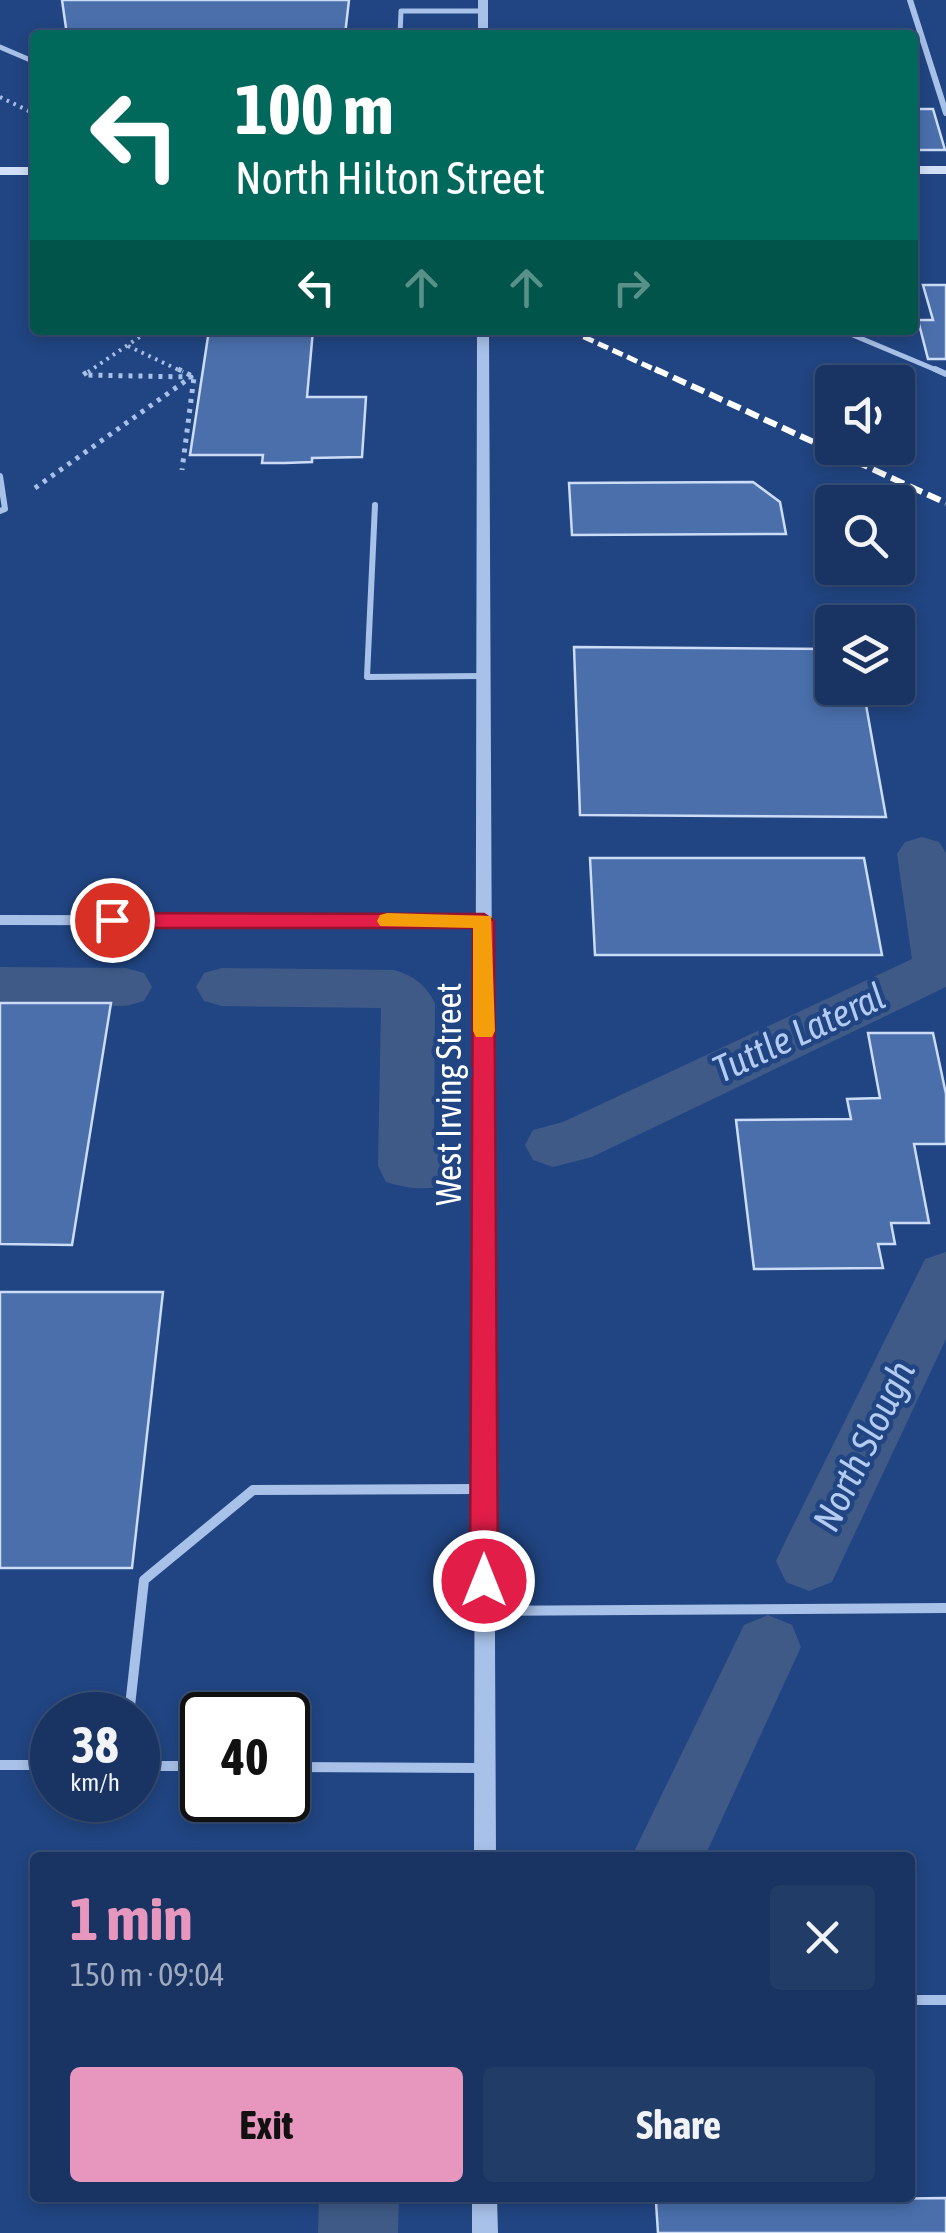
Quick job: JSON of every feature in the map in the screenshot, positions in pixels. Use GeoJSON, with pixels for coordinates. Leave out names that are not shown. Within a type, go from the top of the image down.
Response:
{"type":"FeatureCollection","features":[{"type":"Feature","properties":{"kind":"main road"},"geometry":{"type":"LineString","coordinates":[[918,170],[946,170]]}},
{"type":"Feature","properties":{"kind":"main road"},"geometry":{"type":"LineString","coordinates":[[0,171],[30,171]]}},
{"type":"Feature","properties":{"kind":"street"},"geometry":{"type":"LineString","coordinates":[[910,0],[946,113]]}},
{"type":"Feature","properties":{"kind":"street","name":"West Irving Street"},"geometry":{"type":"LineString","coordinates":[[483,335],[484,1852]]}},
{"type":"Feature","properties":{"kind":"street"},"geometry":{"type":"LineString","coordinates":[[0,920],[484,921]]}},
{"type":"Feature","properties":{"kind":"street"},"geometry":{"type":"LineString","coordinates":[[485,2202],[485,2233]]}},
{"type":"Feature","properties":{"kind":"lane"},"geometry":{"type":"LineString","coordinates":[[400,30],[401,11],[483,6]]}},
{"type":"Feature","properties":{"kind":"lane"},"geometry":{"type":"LineString","coordinates":[[0,47],[30,60]]}},
{"type":"Feature","properties":{"kind":"lane"},"geometry":{"type":"LineString","coordinates":[[853,335],[946,374]]}},
{"type":"Feature","properties":{"kind":"lane"},"geometry":{"type":"LineString","coordinates":[[0,476],[5,509],[0,511]]}},
{"type":"Feature","properties":{"kind":"lane"},"geometry":{"type":"LineString","coordinates":[[375,505],[368,677],[483,676]]}},
{"type":"Feature","properties":{"kind":"lane"},"geometry":{"type":"LineString","coordinates":[[132,1692],[144,1580],[254,1490],[484,1489]]}},
{"type":"Feature","properties":{"kind":"lane"},"geometry":{"type":"LineString","coordinates":[[484,1612],[946,1608]]}},
{"type":"Feature","properties":{"kind":"lane"},"geometry":{"type":"LineString","coordinates":[[0,1764],[30,1765]]}},
{"type":"Feature","properties":{"kind":"lane"},"geometry":{"type":"LineString","coordinates":[[310,1767],[484,1768]]}},
{"type":"Feature","properties":{"kind":"lane"},"geometry":{"type":"LineString","coordinates":[[915,2000],[946,2000]]}},
{"type":"Feature","properties":{"kind":"path"},"geometry":{"type":"LineString","coordinates":[[0,97],[30,112]]}},
{"type":"Feature","properties":{"kind":"path"},"geometry":{"type":"LineString","coordinates":[[142,335],[84,375],[191,377]]}},
{"type":"Feature","properties":{"kind":"path"},"geometry":{"type":"LineString","coordinates":[[127,345],[194,377],[182,470]]}},
{"type":"Feature","properties":{"kind":"path"},"geometry":{"type":"LineString","coordinates":[[35,488],[191,377]]}},
{"type":"Feature","properties":{"kind":"building"},"geometry":{"type":"Polygon","coordinates":[[[62,0],[349,0],[346,30],[66,30],[62,0]]]}},
{"type":"Feature","properties":{"kind":"building"},"geometry":{"type":"Polygon","coordinates":[[[918,109],[933,109],[945,150],[918,150],[918,109]]]}},
{"type":"Feature","properties":{"kind":"building"},"geometry":{"type":"Polygon","coordinates":[[[923,285],[946,285],[946,359],[928,359],[918,320],[933,320],[923,285]]]}},
{"type":"Feature","properties":{"kind":"building"},"geometry":{"type":"Polygon","coordinates":[[[208,335],[313,335],[307,397],[366,397],[362,457],[262,463],[263,455],[190,455],[208,335]]]}},
{"type":"Feature","properties":{"kind":"building"},"geometry":{"type":"Polygon","coordinates":[[[753,482],[780,502],[786,534],[572,535],[569,483],[753,482]]]}},
{"type":"Feature","properties":{"kind":"building"},"geometry":{"type":"Polygon","coordinates":[[[574,647],[815,649],[815,705],[866,705],[886,817],[580,815],[574,647]]]}},
{"type":"Feature","properties":{"kind":"building"},"geometry":{"type":"Polygon","coordinates":[[[590,858],[864,858],[882,955],[595,955],[590,858]]]}},
{"type":"Feature","properties":{"kind":"building"},"geometry":{"type":"Polygon","coordinates":[[[0,1003],[111,1003],[72,1245],[0,1244],[0,1003]]]}},
{"type":"Feature","properties":{"kind":"building"},"geometry":{"type":"Polygon","coordinates":[[[868,1033],[933,1033],[946,1094],[946,1144],[914,1144],[929,1223],[891,1223],[895,1244],[878,1244],[883,1268],[754,1269],[736,1120],[851,1119],[847,1099],[880,1098],[868,1033]]]}},
{"type":"Feature","properties":{"kind":"building"},"geometry":{"type":"Polygon","coordinates":[[[0,1292],[163,1292],[132,1568],[0,1568],[0,1292]]]}},
{"type":"Feature","properties":{"kind":"building"},"geometry":{"type":"Polygon","coordinates":[[[915,2198],[946,2198],[946,2233],[658,2233],[656,2202],[915,2202],[915,2198]]]}},
{"type":"Feature","properties":{"kind":"waterway","name":"Tuttle Lateral"},"geometry":{"type":"LineString","coordinates":[[553,1145],[572,1142],[939,968],[922,854]]}},
{"type":"Feature","properties":{"kind":"waterway","name":"Tuttle Lateral"},"geometry":{"type":"LineString","coordinates":[[0,986],[126,987]]}},
{"type":"Feature","properties":{"kind":"waterway","name":"Tuttle Lateral"},"geometry":{"type":"LineString","coordinates":[[222,987],[394,989],[409,1003],[406,1166],[430,1168]]}},
{"type":"Feature","properties":{"kind":"waterway","name":"North Slough"},"geometry":{"type":"LineString","coordinates":[[809,1561],[946,1276]]}},
{"type":"Feature","properties":{"kind":"waterway","name":"North Slough"},"geometry":{"type":"LineString","coordinates":[[670,1852],[768,1647]]}},
{"type":"Feature","properties":{"kind":"waterway","name":"North Slough"},"geometry":{"type":"LineString","coordinates":[[358,2233],[359,2202]]}},
{"type":"Feature","properties":{"kind":"railway"},"geometry":{"type":"LineString","coordinates":[[580,335],[660,372]]}},
{"type":"Feature","properties":{"kind":"railway"},"geometry":{"type":"LineString","coordinates":[[655,369],[946,503]]}},
{"type":"Feature","properties":{"kind":"slow traffic"},"geometry":{"type":"LineString","coordinates":[[387,921],[484,921],[484,1031]]}},
{"type":"Feature","properties":{"kind":"route"},"geometry":{"type":"LineString","coordinates":[[112,920],[484,921],[484,1581]]}}]}
